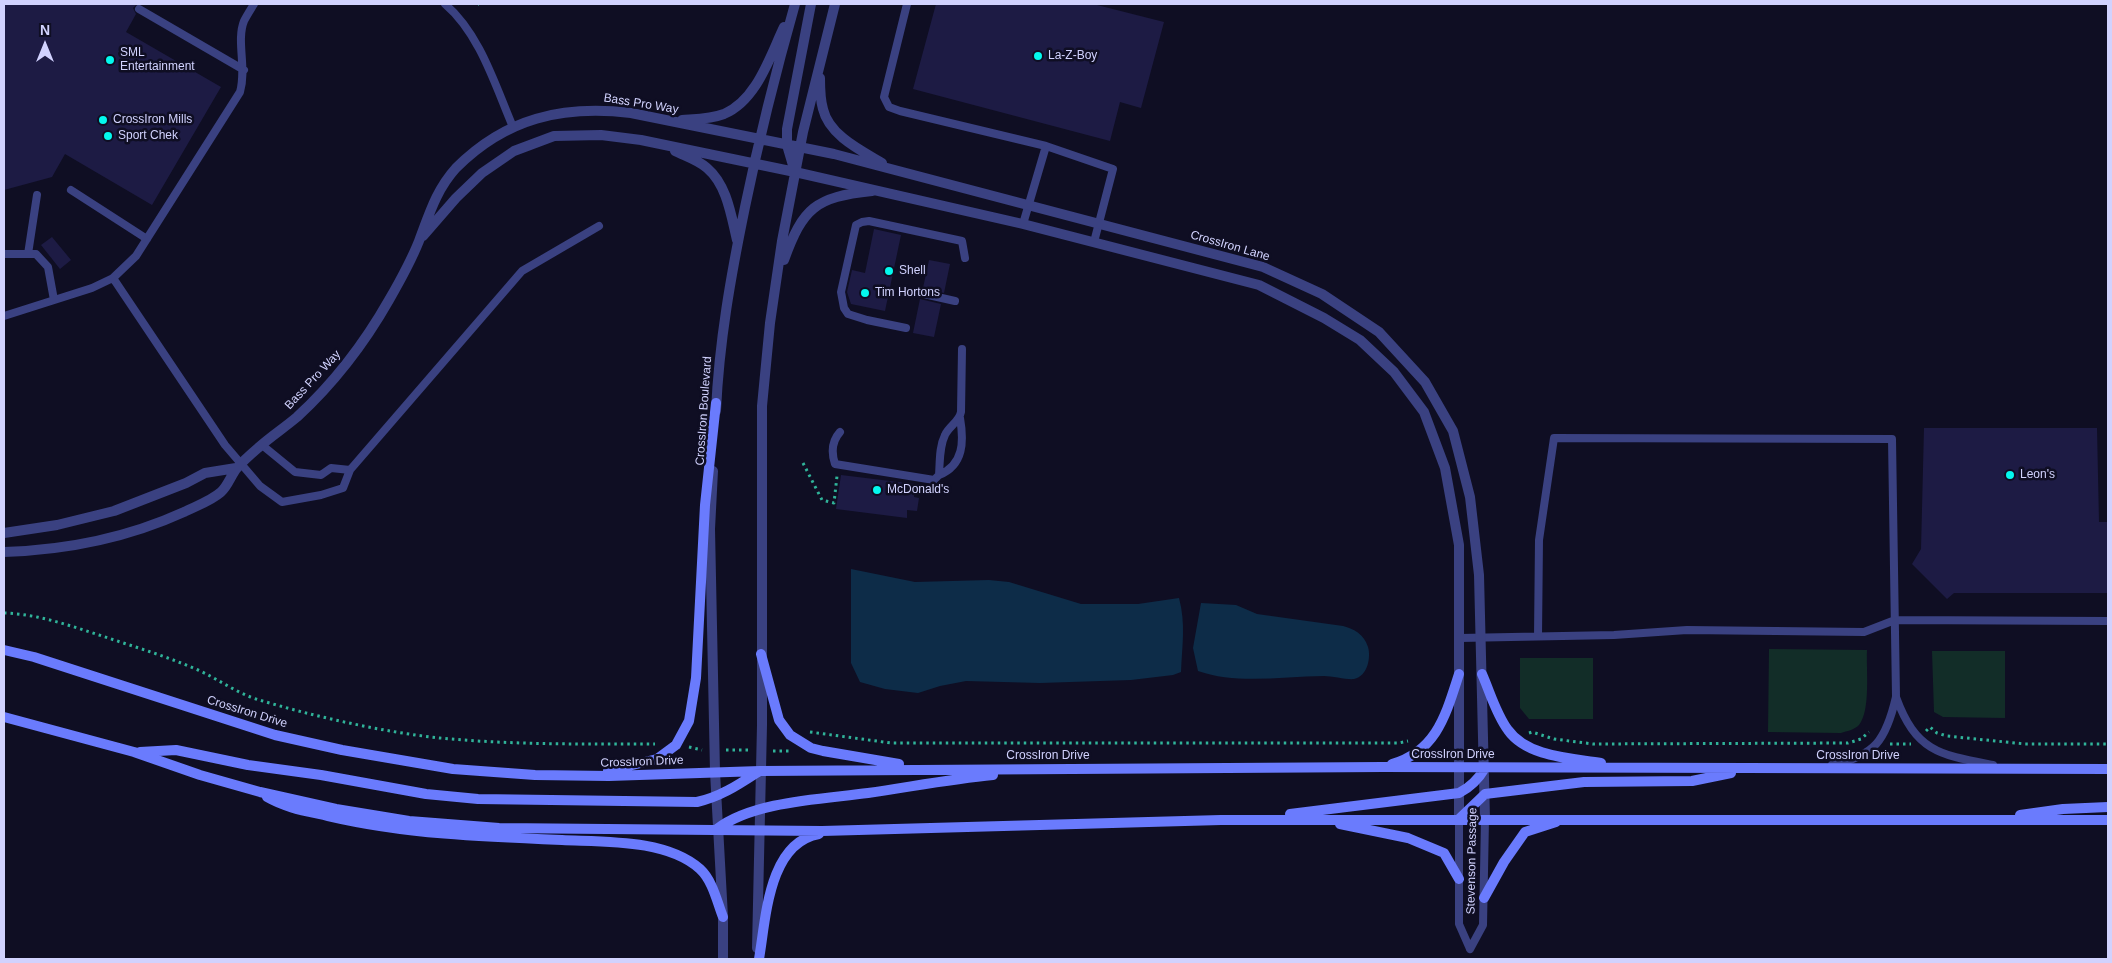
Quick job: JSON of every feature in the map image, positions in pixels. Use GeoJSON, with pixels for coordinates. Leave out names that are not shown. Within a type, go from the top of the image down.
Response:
{"type":"FeatureCollection","features":[{"type":"Feature","properties":{"kind":"main road"},"geometry":{"type":"LineString","coordinates":[[578,776],[630,767],[657,759],[676,746],[689,721],[694,700],[705,505],[716,403]]}},
{"type":"Feature","properties":{"kind":"main road","name":"CrossIron Drive"},"geometry":{"type":"LineString","coordinates":[[4,650],[34,657],[275,735],[342,750],[453,769],[578,776],[760,771],[1383,767],[2108,769]]}},
{"type":"Feature","properties":{"kind":"main road"},"geometry":{"type":"LineString","coordinates":[[760,654],[779,720],[784,729],[796,740],[811,748],[842,756],[886,763],[955,769]]}},
{"type":"Feature","properties":{"kind":"main road"},"geometry":{"type":"LineString","coordinates":[[1383,767],[1403,761],[1418,752],[1431,740],[1445,718],[1459,674]]}},
{"type":"Feature","properties":{"kind":"main road"},"geometry":{"type":"LineString","coordinates":[[1482,674],[1501,719],[1517,740],[1524,745],[1547,753],[1627,768]]}},
{"type":"Feature","properties":{"kind":"main road"},"geometry":{"type":"LineString","coordinates":[[4,717],[134,752],[200,775],[260,792],[336,809],[418,822],[499,828],[842,830],[1320,819],[2108,820]]}},
{"type":"Feature","properties":{"kind":"main road"},"geometry":{"type":"LineString","coordinates":[[134,752],[176,750],[248,765],[321,775],[426,794],[478,799],[697,802],[732,790],[760,771]]}},
{"type":"Feature","properties":{"kind":"main road"},"geometry":{"type":"LineString","coordinates":[[1245,820],[1459,793],[1470,788],[1485,768]]}},
{"type":"Feature","properties":{"kind":"main road"},"geometry":{"type":"LineString","coordinates":[[1459,819],[1485,794],[1584,782],[1692,780],[1753,768]]}},
{"type":"Feature","properties":{"kind":"main road"},"geometry":{"type":"LineString","coordinates":[[717,829],[729,820],[760,810],[971,777],[1054,769]]}},
{"type":"Feature","properties":{"kind":"main road"},"geometry":{"type":"LineString","coordinates":[[260,792],[282,806],[404,831],[619,844],[669,851],[702,870],[714,893],[723,917]]}},
{"type":"Feature","properties":{"kind":"main road"},"geometry":{"type":"LineString","coordinates":[[1984,820],[2063,809],[2108,808]]}},
{"type":"Feature","properties":{"kind":"main road"},"geometry":{"type":"LineString","coordinates":[[1320,819],[1408,838],[1427,845],[1444,853],[1459,879]]}},
{"type":"Feature","properties":{"kind":"main road"},"geometry":{"type":"LineString","coordinates":[[1484,898],[1504,862],[1525,832],[1567,819]]}},
{"type":"Feature","properties":{"kind":"main road"},"geometry":{"type":"LineString","coordinates":[[758,959],[771,889],[777,871],[786,856],[803,839],[842,830]]}},
{"type":"Feature","properties":{"kind":"street"},"geometry":{"type":"LineString","coordinates":[[666,120],[712,117],[724,114],[743,100],[752,90],[795,4]]}},
{"type":"Feature","properties":{"kind":"street","name":"CrossIron Boulevard"},"geometry":{"type":"LineString","coordinates":[[723,959],[723,917],[715,772],[710,529],[716,403],[723,331],[738,242],[770,95],[795,4]]}},
{"type":"Feature","properties":{"kind":"street"},"geometry":{"type":"LineString","coordinates":[[795,172],[787,145],[788,121],[811,4]]}},
{"type":"Feature","properties":{"kind":"street"},"geometry":{"type":"LineString","coordinates":[[758,959],[762,406],[776,280],[795,172],[835,4]]}},
{"type":"Feature","properties":{"kind":"street"},"geometry":{"type":"LineString","coordinates":[[820,62],[820,94],[823,110],[828,122],[841,136],[894,169]]}},
{"type":"Feature","properties":{"kind":"street","name":"Bass Pro Way"},"geometry":{"type":"LineString","coordinates":[[4,552],[80,545],[122,535],[161,522],[202,504],[221,492],[239,465],[296,417],[338,375],[382,312],[418,243],[432,204],[443,184],[475,152],[513,127],[552,114],[600,110],[631,113],[800,147]]}},
{"type":"Feature","properties":{"kind":"street","name":"Bass Pro Way"},"geometry":{"type":"LineString","coordinates":[[418,243],[456,198],[482,173],[514,151],[554,136],[601,134],[663,144],[754,165],[795,172]]}},
{"type":"Feature","properties":{"kind":"street"},"geometry":{"type":"LineString","coordinates":[[663,144],[706,167],[718,181],[726,197],[738,242]]}},
{"type":"Feature","properties":{"kind":"street","name":"CrossIron Lane"},"geometry":{"type":"LineString","coordinates":[[800,147],[894,169],[1263,267],[1322,294],[1379,332],[1425,382],[1453,431],[1470,497],[1479,575]]}},
{"type":"Feature","properties":{"kind":"street"},"geometry":{"type":"LineString","coordinates":[[795,172],[882,190],[1094,242]]}},
{"type":"Feature","properties":{"kind":"street"},"geometry":{"type":"LineString","coordinates":[[776,280],[802,219],[815,207],[828,198],[882,190]]}},
{"type":"Feature","properties":{"kind":"street","name":"Stevenson Passage"},"geometry":{"type":"LineString","coordinates":[[1094,242],[1259,285],[1324,318],[1360,340],[1394,372],[1424,412],[1445,468],[1459,545],[1459,819]]}},
{"type":"Feature","properties":{"kind":"street"},"geometry":{"type":"LineString","coordinates":[[4,533],[57,525],[114,510],[186,483],[205,473],[239,465]]}},
{"type":"Feature","properties":{"kind":"street","name":"Stevenson Passage"},"geometry":{"type":"LineString","coordinates":[[1479,575],[1485,819]]}},
{"type":"Feature","properties":{"kind":"lane"},"geometry":{"type":"LineString","coordinates":[[4,316],[92,288],[113,278],[136,256],[240,92],[244,79],[242,39],[244,22],[254,4]]}},
{"type":"Feature","properties":{"kind":"lane"},"geometry":{"type":"LineString","coordinates":[[907,4],[884,97],[889,107],[1046,146],[1113,168],[1094,242]]}},
{"type":"Feature","properties":{"kind":"lane"},"geometry":{"type":"LineString","coordinates":[[449,5],[465,24],[484,61],[513,127]]}},
{"type":"Feature","properties":{"kind":"lane"},"geometry":{"type":"LineString","coordinates":[[139,9],[244,70]]}},
{"type":"Feature","properties":{"kind":"lane"},"geometry":{"type":"LineString","coordinates":[[1023,224],[1046,146]]}},
{"type":"Feature","properties":{"kind":"lane"},"geometry":{"type":"LineString","coordinates":[[71,190],[147,239]]}},
{"type":"Feature","properties":{"kind":"lane"},"geometry":{"type":"LineString","coordinates":[[28,254],[37,195]]}},
{"type":"Feature","properties":{"kind":"lane"},"geometry":{"type":"LineString","coordinates":[[906,328],[848,314],[844,308],[841,292],[856,225],[869,221],[962,241],[964,258]]}},
{"type":"Feature","properties":{"kind":"lane"},"geometry":{"type":"LineString","coordinates":[[113,278],[239,465],[260,486],[282,502],[321,495],[343,488],[350,470],[522,271],[599,226]]}},
{"type":"Feature","properties":{"kind":"lane"},"geometry":{"type":"LineString","coordinates":[[4,254],[36,254],[48,267],[54,300]]}},
{"type":"Feature","properties":{"kind":"lane"},"geometry":{"type":"LineString","coordinates":[[915,292],[955,301]]}},
{"type":"Feature","properties":{"kind":"lane"},"geometry":{"type":"LineString","coordinates":[[840,432],[832,450],[835,464],[934,480],[939,475],[949,471],[955,466],[962,440],[960,418],[962,349]]}},
{"type":"Feature","properties":{"kind":"lane"},"geometry":{"type":"LineString","coordinates":[[939,475],[940,451],[945,434],[960,418]]}},
{"type":"Feature","properties":{"kind":"lane"},"geometry":{"type":"LineString","coordinates":[[1538,636],[1540,540],[1554,438],[1892,438],[1896,697],[1890,720],[1881,738],[1865,754],[1851,761],[1815,769]]}},
{"type":"Feature","properties":{"kind":"lane"},"geometry":{"type":"LineString","coordinates":[[262,445],[295,472],[321,475],[331,468],[350,470]]}},
{"type":"Feature","properties":{"kind":"lane"},"geometry":{"type":"LineString","coordinates":[[1460,638],[1687,630],[1864,632],[1895,620],[2108,621]]}},
{"type":"Feature","properties":{"kind":"lane"},"geometry":{"type":"LineString","coordinates":[[1896,697],[1904,720],[1919,739],[1933,749],[1953,757],[2012,769]]}},
{"type":"Feature","properties":{"kind":"lane","name":"Stevenson Passage"},"geometry":{"type":"LineString","coordinates":[[1459,819],[1459,924],[1470,949],[1483,925],[1485,819]]}},
{"type":"Feature","properties":{"kind":"path"},"geometry":{"type":"LineString","coordinates":[[803,463],[822,500],[834,503],[839,465]]}},
{"type":"Feature","properties":{"kind":"path"},"geometry":{"type":"LineString","coordinates":[[4,613],[30,615],[48,619],[135,647],[196,669],[235,692],[256,699],[366,725],[438,737],[484,741],[676,746],[701,750],[790,751]]}},
{"type":"Feature","properties":{"kind":"path"},"geometry":{"type":"LineString","coordinates":[[1517,740],[1532,732],[1554,740],[1593,744],[1848,743],[1861,739],[1869,732],[1891,744],[1913,744],[1930,727],[1937,733],[1947,736],[2013,743],[2108,744]]}},
{"type":"Feature","properties":{"kind":"path"},"geometry":{"type":"LineString","coordinates":[[788,757],[803,729],[890,743],[1399,743],[1415,738]]}},
{"type":"Feature","properties":{"kind":"green space"},"geometry":{"type":"Polygon","coordinates":[[[1769,649],[1867,650],[1867,700],[1863,718],[1859,725],[1841,733],[1768,732],[1769,649]]]}},
{"type":"Feature","properties":{"kind":"green space"},"geometry":{"type":"Polygon","coordinates":[[[1932,651],[2005,651],[2005,718],[1943,717],[1934,712],[1932,651]]]}},
{"type":"Feature","properties":{"kind":"green space"},"geometry":{"type":"Polygon","coordinates":[[[1520,658],[1593,658],[1593,719],[1529,719],[1520,708],[1520,658]]]}},
{"type":"Feature","properties":{"kind":"water"},"geometry":{"type":"Polygon","coordinates":[[[851,569],[915,582],[989,580],[1009,582],[1081,604],[1138,604],[1179,598],[1183,626],[1181,672],[1173,675],[1131,680],[1040,683],[966,681],[918,693],[885,689],[860,682],[851,663],[851,569]]]}},
{"type":"Feature","properties":{"kind":"water"},"geometry":{"type":"Polygon","coordinates":[[[1201,603],[1236,605],[1257,614],[1347,627],[1358,633],[1366,642],[1369,651],[1369,661],[1363,674],[1354,679],[1324,676],[1244,679],[1229,678],[1198,671],[1193,648],[1201,603]]]}},
{"type":"Feature","properties":{"kind":"building","name":"CrossIron Mills"},"geometry":{"type":"Polygon","coordinates":[[[4,4],[137,4],[133,8],[136,14],[126,32],[221,87],[152,205],[65,154],[52,177],[4,190],[4,4]]]}},
{"type":"Feature","properties":{"kind":"building","name":"La-Z-Boy"},"geometry":{"type":"Polygon","coordinates":[[[936,4],[1093,4],[1164,22],[1141,108],[1120,102],[1110,141],[913,89],[936,4]]]}},
{"type":"Feature","properties":{"kind":"building"},"geometry":{"type":"Polygon","coordinates":[[[874,229],[901,235],[885,311],[851,304],[847,292],[852,270],[865,273],[874,229]]]}},
{"type":"Feature","properties":{"kind":"building"},"geometry":{"type":"Polygon","coordinates":[[[52,237],[71,260],[60,269],[41,245],[52,237]]]}},
{"type":"Feature","properties":{"kind":"building"},"geometry":{"type":"Polygon","coordinates":[[[929,260],[950,264],[944,293],[923,288],[929,260]]]}},
{"type":"Feature","properties":{"kind":"building"},"geometry":{"type":"Polygon","coordinates":[[[920,299],[941,304],[934,337],[913,333],[920,299]]]}},
{"type":"Feature","properties":{"kind":"building","name":"Leon's"},"geometry":{"type":"Polygon","coordinates":[[[1924,428],[2097,428],[2099,522],[2108,522],[2108,593],[1954,593],[1947,599],[1912,564],[1921,549],[1924,428]]]}},
{"type":"Feature","properties":{"kind":"building","name":"McDonald's"},"geometry":{"type":"Polygon","coordinates":[[[841,475],[915,484],[914,497],[919,498],[917,511],[907,510],[907,518],[836,509],[841,475]]]}},
{"type":"Feature","properties":{"kind":"place","name":"La-Z-Boy"},"geometry":{"type":"Point","coordinates":[1038,56]}},
{"type":"Feature","properties":{"kind":"place","name":"SML Entertainment"},"geometry":{"type":"Point","coordinates":[110,60]}},
{"type":"Feature","properties":{"kind":"place","name":"CrossIron Mills"},"geometry":{"type":"Point","coordinates":[103,120]}},
{"type":"Feature","properties":{"kind":"place","name":"Sport Chek"},"geometry":{"type":"Point","coordinates":[108,136]}},
{"type":"Feature","properties":{"kind":"place","name":"Shell"},"geometry":{"type":"Point","coordinates":[889,271]}},
{"type":"Feature","properties":{"kind":"place","name":"Tim Hortons"},"geometry":{"type":"Point","coordinates":[865,293]}},
{"type":"Feature","properties":{"kind":"place","name":"Leon's"},"geometry":{"type":"Point","coordinates":[2010,475]}},
{"type":"Feature","properties":{"kind":"place","name":"McDonald's"},"geometry":{"type":"Point","coordinates":[877,490]}}]}
